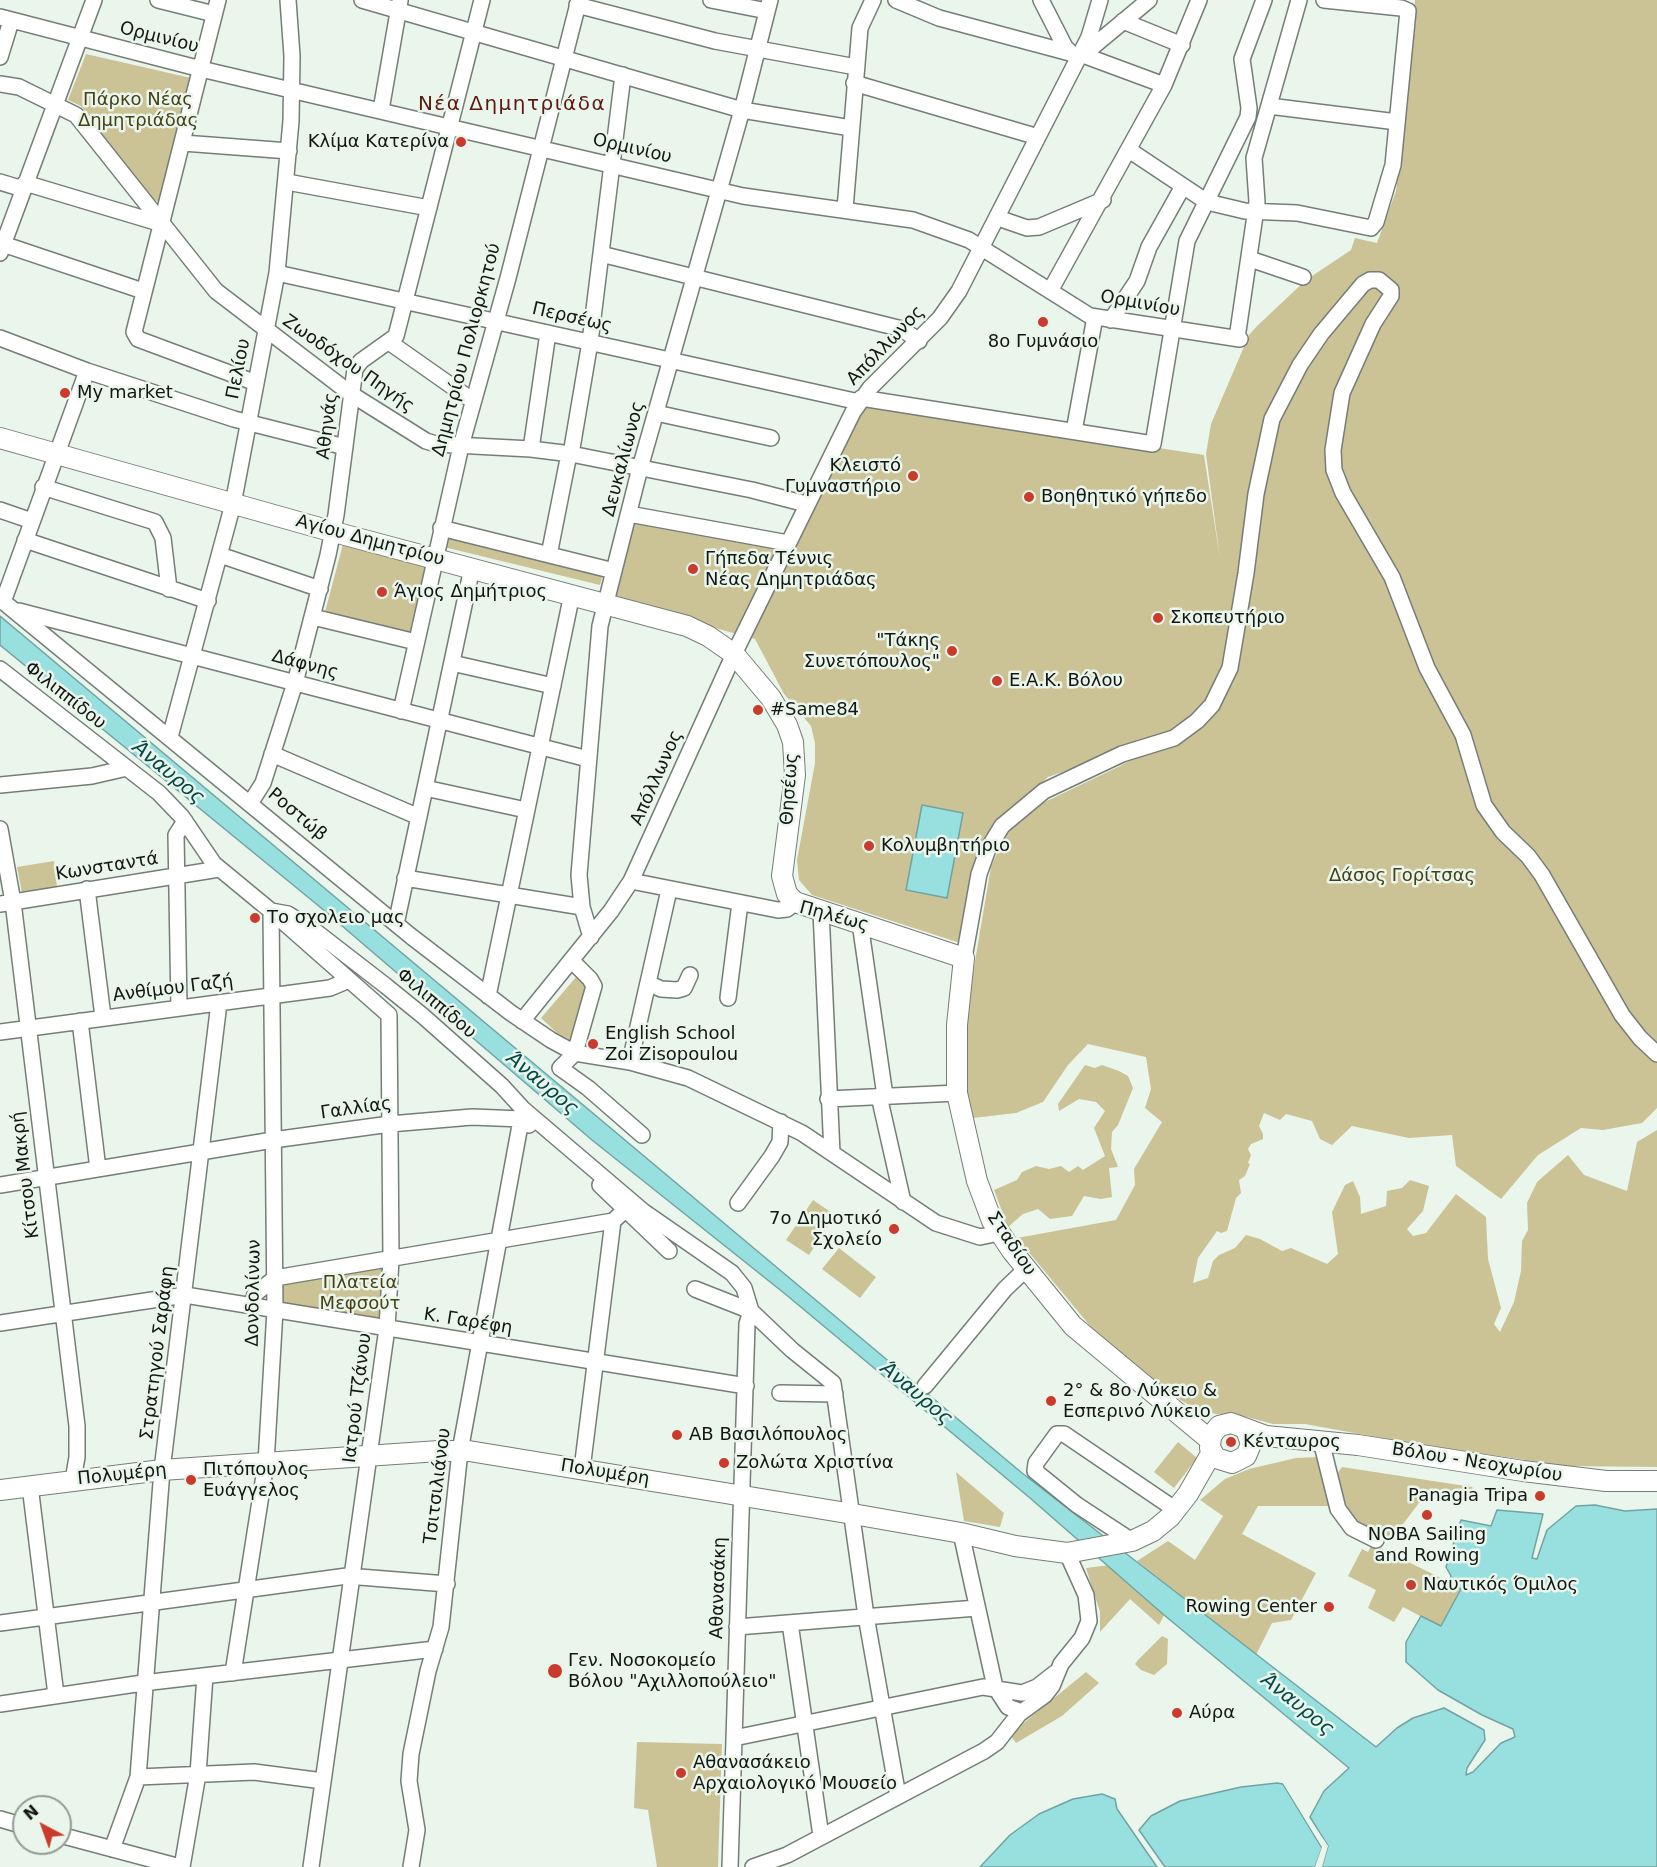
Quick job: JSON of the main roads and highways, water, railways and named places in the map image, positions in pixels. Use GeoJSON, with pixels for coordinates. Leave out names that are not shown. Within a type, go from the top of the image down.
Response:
{"type":"FeatureCollection","features":[{"type":"Feature","properties":{"kind":"main road","name":"Αγίου Δημητρίου"},"geometry":{"type":"LineString","coordinates":[[0,438],[334,532],[606,603],[695,629],[734,654]]}},
{"type":"Feature","properties":{"kind":"main road","name":"Θησέως"},"geometry":{"type":"LineString","coordinates":[[734,654],[771,698],[787,725],[793,742],[795,775],[782,876],[787,894],[795,902]]}},
{"type":"Feature","properties":{"kind":"main road","name":"Πηλέως"},"geometry":{"type":"LineString","coordinates":[[795,902],[964,958]]}},
{"type":"Feature","properties":{"kind":"main road","name":"Σταδίου"},"geometry":{"type":"LineString","coordinates":[[964,958],[957,1025],[957,1093],[977,1181],[999,1233],[1078,1332],[1169,1403],[1217,1445]]}},
{"type":"Feature","properties":{"kind":"main road","name":"Βόλου - Νεοχωρίου"},"geometry":{"type":"LineString","coordinates":[[1217,1445],[1235,1423],[1261,1435],[1321,1441],[1586,1479],[1657,1481]]}},
{"type":"Feature","properties":{"kind":"main road"},"geometry":{"type":"LineString","coordinates":[[1246,1430],[1250,1438],[1250,1450]]}},
{"type":"Feature","properties":{"kind":"main road"},"geometry":{"type":"LineString","coordinates":[[1217,1445],[1240,1461],[1250,1450],[1275,1447],[1298,1439]]}},
{"type":"Feature","properties":{"kind":"main road","name":"Πολυμέρη"},"geometry":{"type":"LineString","coordinates":[[0,1490],[162,1470],[460,1451],[853,1514],[961,1533],[1015,1546],[1074,1552],[1130,1541],[1153,1531],[1176,1510],[1188,1494],[1217,1445]]}},
{"type":"Feature","properties":{"kind":"water","name":"Άναυρος"},"geometry":{"type":"Polygon","coordinates":[[[0,616],[1022,1473],[1376,1747],[1397,1728],[1413,1718],[1444,1708],[1484,1730],[1485,1740],[1467,1768],[1466,1775],[1473,1772],[1501,1743],[1515,1737],[1513,1729],[1482,1715],[1438,1690],[1406,1662],[1406,1642],[1421,1616],[1441,1626],[1461,1589],[1449,1582],[1451,1576],[1446,1567],[1461,1520],[1491,1526],[1497,1510],[1543,1514],[1532,1558],[1537,1559],[1547,1530],[1576,1506],[1595,1505],[1625,1511],[1657,1509],[1657,1867],[1322,1867],[1328,1846],[1310,1817],[1324,1791],[1349,1768],[1164,1615],[1030,1498],[784,1293],[592,1140],[320,907],[0,645],[0,616]]]}},
{"type":"Feature","properties":{"kind":"water"},"geometry":{"type":"Polygon","coordinates":[[[922,805],[963,813],[947,898],[906,890],[922,805]]]}},
{"type":"Feature","properties":{"kind":"water"},"geometry":{"type":"Polygon","coordinates":[[[1283,1784],[1322,1848],[1315,1867],[1165,1867],[1139,1830],[1151,1816],[1180,1801],[1241,1787],[1283,1784]]]}},
{"type":"Feature","properties":{"kind":"water"},"geometry":{"type":"Polygon","coordinates":[[[1102,1794],[1115,1799],[1117,1809],[1157,1867],[980,1867],[1010,1835],[1039,1814],[1073,1799],[1102,1794]]]}},
{"type":"Feature","properties":{"kind":"place","name":"Κλίμα Κατερίνα"},"geometry":{"type":"Point","coordinates":[461,142]}},
{"type":"Feature","properties":{"kind":"place","name":"8ο Γυμνάσιο"},"geometry":{"type":"Point","coordinates":[1043,322]}},
{"type":"Feature","properties":{"kind":"place","name":"My market"},"geometry":{"type":"Point","coordinates":[65,393]}},
{"type":"Feature","properties":{"kind":"place","name":"Κλειστό Γυμναστήριο"},"geometry":{"type":"Point","coordinates":[913,476]}},
{"type":"Feature","properties":{"kind":"place","name":"Βοηθητικό γήπεδο"},"geometry":{"type":"Point","coordinates":[1029,497]}},
{"type":"Feature","properties":{"kind":"place","name":"Γήπεδα Τέννις Νέας Δημητριάδας"},"geometry":{"type":"Point","coordinates":[693,569]}},
{"type":"Feature","properties":{"kind":"place","name":"Άγιος Δημήτριος"},"geometry":{"type":"Point","coordinates":[382,592]}},
{"type":"Feature","properties":{"kind":"place","name":"Σκοπευτήριο"},"geometry":{"type":"Point","coordinates":[1158,618]}},
{"type":"Feature","properties":{"kind":"place","name":"\"Τάκης Συνετόπουλος\""},"geometry":{"type":"Point","coordinates":[952,651]}},
{"type":"Feature","properties":{"kind":"place","name":"Ε.Α.Κ. Βόλου"},"geometry":{"type":"Point","coordinates":[997,681]}},
{"type":"Feature","properties":{"kind":"place","name":"#Same84"},"geometry":{"type":"Point","coordinates":[758,710]}},
{"type":"Feature","properties":{"kind":"place","name":"Κολυμβητήριο"},"geometry":{"type":"Point","coordinates":[869,846]}},
{"type":"Feature","properties":{"kind":"place","name":"Το σχολειο μας"},"geometry":{"type":"Point","coordinates":[255,918]}},
{"type":"Feature","properties":{"kind":"place","name":"English School Zoi Zisopoulou"},"geometry":{"type":"Point","coordinates":[593,1044]}},
{"type":"Feature","properties":{"kind":"place","name":"7ο Δημοτικό Σχολείο"},"geometry":{"type":"Point","coordinates":[894,1229]}},
{"type":"Feature","properties":{"kind":"place","name":"2° & 8ο Λύκειο & Εσπερινό Λύκειο"},"geometry":{"type":"Point","coordinates":[1051,1401]}},
{"type":"Feature","properties":{"kind":"place","name":"ΑΒ Βασιλόπουλος"},"geometry":{"type":"Point","coordinates":[677,1435]}},
{"type":"Feature","properties":{"kind":"place","name":"Κένταυρος"},"geometry":{"type":"Point","coordinates":[1231,1442]}},
{"type":"Feature","properties":{"kind":"place","name":"Ζολώτα Χριστίνα"},"geometry":{"type":"Point","coordinates":[724,1463]}},
{"type":"Feature","properties":{"kind":"place","name":"Πιτόπουλος Ευάγγελος"},"geometry":{"type":"Point","coordinates":[191,1480]}},
{"type":"Feature","properties":{"kind":"place","name":"Panagia Tripa"},"geometry":{"type":"Point","coordinates":[1540,1496]}},
{"type":"Feature","properties":{"kind":"place","name":"NOBA Sailing and Rowing"},"geometry":{"type":"Point","coordinates":[1427,1515]}},
{"type":"Feature","properties":{"kind":"place","name":"Ναυτικός Όμιλος"},"geometry":{"type":"Point","coordinates":[1411,1585]}},
{"type":"Feature","properties":{"kind":"place","name":"Rowing Center"},"geometry":{"type":"Point","coordinates":[1329,1607]}},
{"type":"Feature","properties":{"kind":"place","name":"Γεν. Νοσοκομείο Βόλου \"Αχιλλοπούλειο\""},"geometry":{"type":"Point","coordinates":[555,1671]}},
{"type":"Feature","properties":{"kind":"place","name":"Αύρα"},"geometry":{"type":"Point","coordinates":[1177,1713]}},
{"type":"Feature","properties":{"kind":"place","name":"Αθανασάκειο Αρχαιολογικό Μουσείο"},"geometry":{"type":"Point","coordinates":[681,1773]}},
{"type":"Feature","properties":{"kind":"district","name":"Νέα Δημητριάδα"},"geometry":{"type":"Point","coordinates":[512,105]}},
{"type":"Feature","properties":{"kind":"park label","name":"Πάρκο Νέας Δημητριάδας"},"geometry":{"type":"Point","coordinates":[138,110]}},
{"type":"Feature","properties":{"kind":"park label","name":"Δάσος Γορίτσας"},"geometry":{"type":"Point","coordinates":[1402,876]}},
{"type":"Feature","properties":{"kind":"park label","name":"Πλατεία Μεφσούτ"},"geometry":{"type":"Point","coordinates":[360,1293]}}]}
